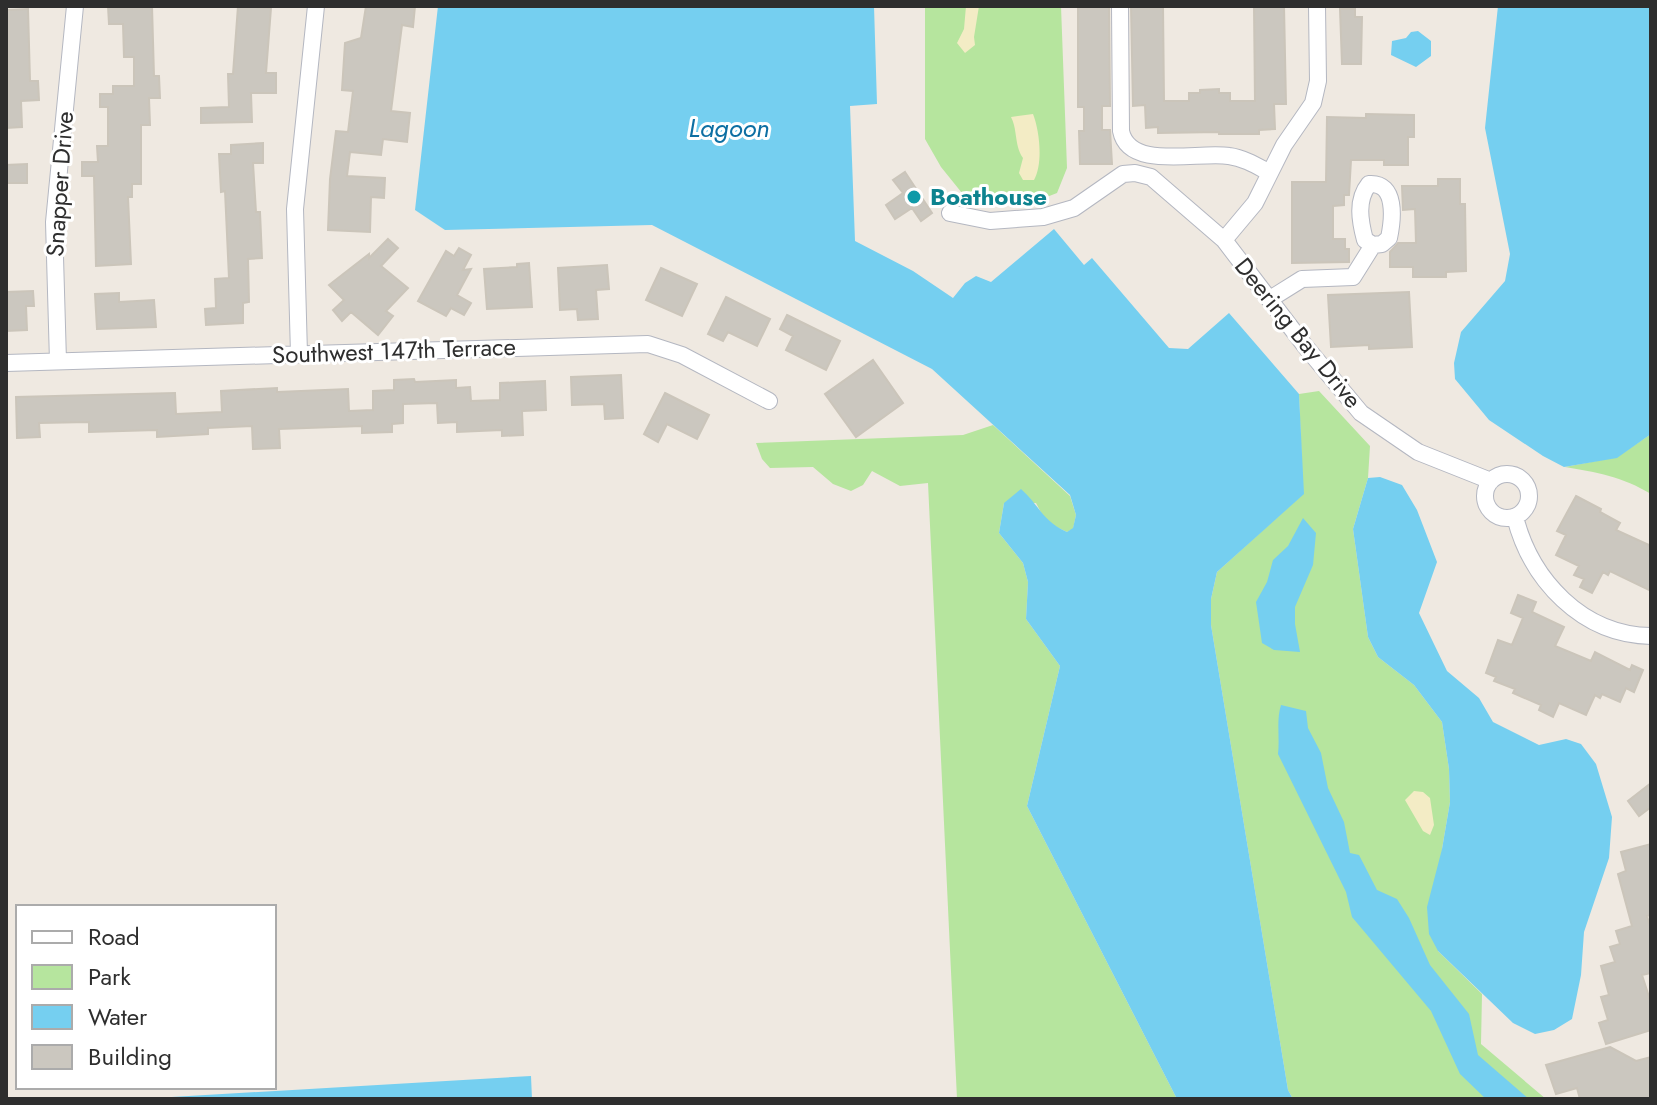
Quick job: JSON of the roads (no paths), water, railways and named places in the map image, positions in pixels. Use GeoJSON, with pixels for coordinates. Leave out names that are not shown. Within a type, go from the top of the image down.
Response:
{"type":"FeatureCollection","features":[{"type":"Feature","properties":{"kind":"street","name":"Snapper Drive"},"geometry":{"type":"LineString","coordinates":[[58,361],[55,209],[75,6]]}},
{"type":"Feature","properties":{"kind":"street"},"geometry":{"type":"LineString","coordinates":[[299,354],[294,231],[296,187],[316,6]]}},
{"type":"Feature","properties":{"kind":"street"},"geometry":{"type":"LineString","coordinates":[[1120,6],[1121,131],[1128,147],[1146,155],[1226,155],[1270,173]]}},
{"type":"Feature","properties":{"kind":"street","name":"Deering Bay Drive"},"geometry":{"type":"LineString","coordinates":[[1317,6],[1317,92],[1313,103],[1284,145],[1248,215],[1224,240],[1350,402],[1370,421],[1427,457],[1491,481],[1503,474],[1511,474],[1524,481],[1530,496],[1525,510],[1515,517]]}},
{"type":"Feature","properties":{"kind":"street"},"geometry":{"type":"LineString","coordinates":[[950,213],[990,221],[1027,220],[1059,214],[1086,201],[1117,177],[1135,173],[1151,177],[1224,240]]}},
{"type":"Feature","properties":{"kind":"street"},"geometry":{"type":"LineString","coordinates":[[1270,299],[1302,279],[1353,277],[1373,245]]}},
{"type":"Feature","properties":{"kind":"street","name":"Southwest 147th Terrace"},"geometry":{"type":"LineString","coordinates":[[6,363],[648,344],[682,355],[769,401]]}},
{"type":"Feature","properties":{"kind":"street"},"geometry":{"type":"LineString","coordinates":[[1491,481],[1485,493],[1487,507],[1498,516],[1515,517],[1535,567],[1562,600],[1610,628],[1651,636]]}},
{"type":"Feature","properties":{"kind":"water","name":"Lagoon"},"geometry":{"type":"Polygon","coordinates":[[[438,6],[874,6],[877,104],[850,106],[855,241],[913,271],[953,298],[965,283],[976,276],[991,282],[1054,229],[1084,265],[1092,258],[1169,348],[1188,349],[1229,313],[1299,394],[1304,494],[1217,572],[1211,599],[1211,625],[1288,1090],[1293,1099],[1177,1099],[1027,806],[1060,666],[1026,619],[1028,582],[1023,563],[999,533],[1004,503],[1021,489],[1046,518],[1067,532],[1073,528],[1076,515],[1070,495],[932,369],[652,225],[445,230],[415,210],[438,6]]]}},
{"type":"Feature","properties":{"kind":"water"},"geometry":{"type":"Polygon","coordinates":[[[1498,6],[1651,6],[1651,434],[1617,458],[1564,467],[1489,420],[1455,379],[1454,363],[1461,332],[1505,281],[1510,254],[1485,128],[1498,6]]]}},
{"type":"Feature","properties":{"kind":"water"},"geometry":{"type":"Polygon","coordinates":[[[1418,31],[1431,41],[1431,56],[1416,67],[1391,55],[1392,41],[1418,31]]]}},
{"type":"Feature","properties":{"kind":"water"},"geometry":{"type":"Polygon","coordinates":[[[1380,477],[1402,485],[1417,510],[1437,562],[1419,613],[1447,671],[1479,698],[1493,722],[1539,745],[1566,739],[1581,744],[1596,764],[1612,817],[1609,858],[1584,932],[1581,975],[1572,1019],[1554,1030],[1535,1034],[1513,1023],[1438,951],[1429,934],[1427,907],[1450,802],[1449,769],[1442,722],[1414,685],[1378,657],[1368,637],[1353,529],[1368,478],[1380,477]]]}},
{"type":"Feature","properties":{"kind":"water"},"geometry":{"type":"Polygon","coordinates":[[[1303,518],[1316,533],[1313,565],[1295,607],[1300,652],[1274,650],[1262,643],[1256,602],[1267,582],[1273,560],[1288,546],[1303,518]]]}},
{"type":"Feature","properties":{"kind":"water"},"geometry":{"type":"Polygon","coordinates":[[[1281,705],[1306,711],[1308,728],[1321,753],[1328,788],[1344,822],[1350,853],[1359,855],[1377,890],[1397,899],[1430,965],[1469,1014],[1478,1055],[1529,1099],[1486,1099],[1460,1074],[1431,1011],[1352,917],[1346,892],[1278,754],[1281,705]]]}},
{"type":"Feature","properties":{"kind":"water"},"geometry":{"type":"Polygon","coordinates":[[[531,1076],[532,1099],[138,1099],[531,1076]]]}},
{"type":"Feature","properties":{"kind":"place","name":"Boathouse"},"geometry":{"type":"Point","coordinates":[914,197]}}]}
